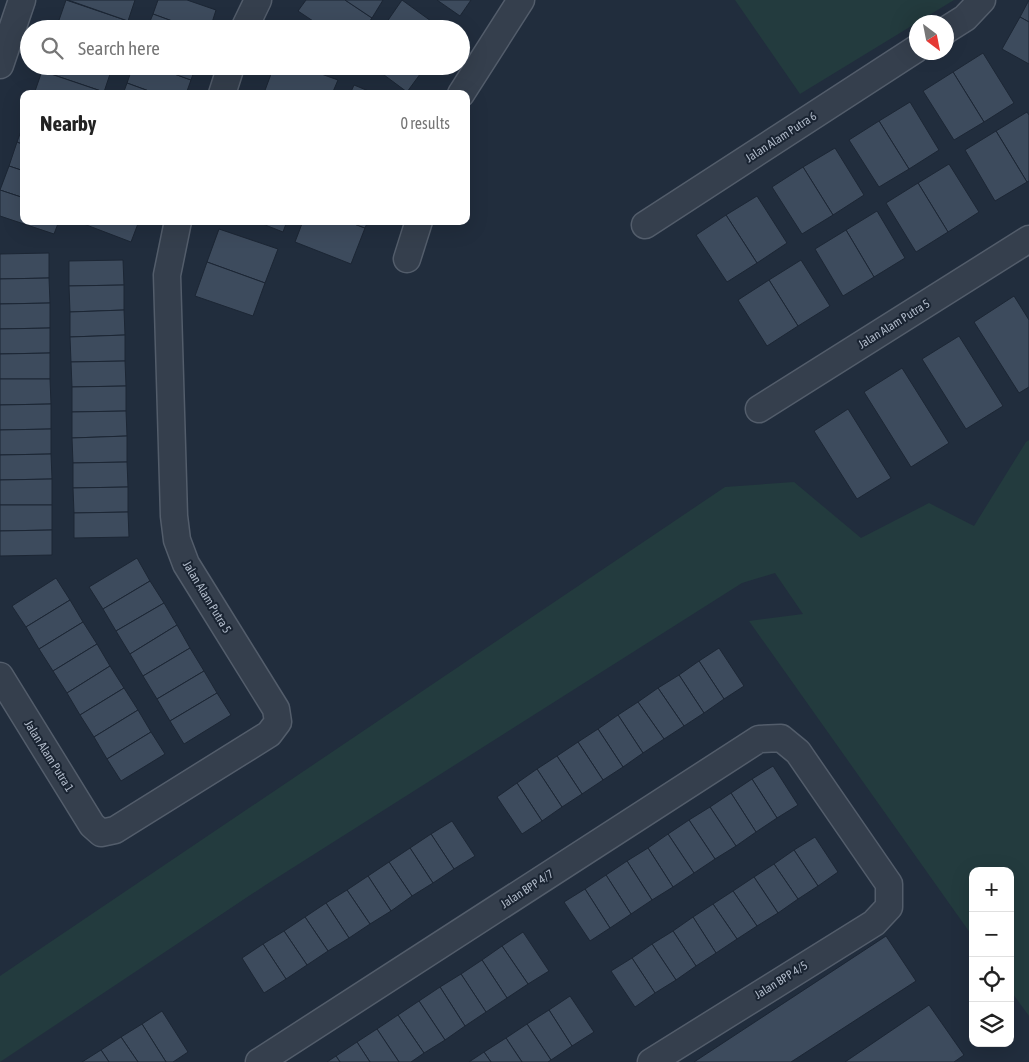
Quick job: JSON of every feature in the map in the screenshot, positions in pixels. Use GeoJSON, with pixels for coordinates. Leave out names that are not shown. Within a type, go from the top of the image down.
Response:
{"type":"FeatureCollection","features":[{"type":"Feature","properties":{"kind":"street"},"geometry":{"type":"LineString","coordinates":[[0,65],[22,0]]}},
{"type":"Feature","properties":{"kind":"street"},"geometry":{"type":"LineString","coordinates":[[248,20],[258,0]]}},
{"type":"Feature","properties":{"kind":"street"},"geometry":{"type":"LineString","coordinates":[[464,90],[521,0]]}},
{"type":"Feature","properties":{"kind":"street"},"geometry":{"type":"LineString","coordinates":[[954,25],[965,18],[982,0]]}},
{"type":"Feature","properties":{"kind":"street","name":"Jalan Alam Putra 6"},"geometry":{"type":"LineString","coordinates":[[644,225],[909,54]]}},
{"type":"Feature","properties":{"kind":"street"},"geometry":{"type":"LineString","coordinates":[[223,90],[228,75]]}},
{"type":"Feature","properties":{"kind":"street","name":"Jalan Alam Putra 5"},"geometry":{"type":"LineString","coordinates":[[101,833],[115,830],[270,734],[278,722],[276,709],[186,564],[177,540],[174,516],[167,275],[177,225]]}},
{"type":"Feature","properties":{"kind":"street"},"geometry":{"type":"LineString","coordinates":[[407,258],[417,225]]}},
{"type":"Feature","properties":{"kind":"street","name":"Jalan Alam Putra 5"},"geometry":{"type":"LineString","coordinates":[[759,409],[1029,239]]}},
{"type":"Feature","properties":{"kind":"street","name":"Jalan Alam Putra 1"},"geometry":{"type":"LineString","coordinates":[[0,676],[92,825],[101,833]]}},
{"type":"Feature","properties":{"kind":"street","name":"Jalan BPP 4/7"},"geometry":{"type":"LineString","coordinates":[[258,1062],[759,739],[781,738],[798,752],[890,884]]}},
{"type":"Feature","properties":{"kind":"street","name":"Jalan BPP 4/5"},"geometry":{"type":"LineString","coordinates":[[651,1062],[874,923],[889,907],[890,884]]}},
{"type":"Feature","properties":{"kind":"green space"},"geometry":{"type":"Polygon","coordinates":[[[735,0],[954,0],[929,15],[909,15],[909,27],[800,94],[735,0]]]}},
{"type":"Feature","properties":{"kind":"green space"},"geometry":{"type":"Polygon","coordinates":[[[1029,440],[1029,1016],[1014,995],[1014,867],[969,867],[969,931],[749,621],[803,614],[775,573],[742,583],[264,886],[0,1062],[0,976],[725,487],[794,482],[861,538],[929,503],[974,526],[1029,440]]]}},
{"type":"Feature","properties":{"kind":"building"},"geometry":{"type":"Polygon","coordinates":[[[66,0],[125,20],[59,20],[66,0]]]}},
{"type":"Feature","properties":{"kind":"building"},"geometry":{"type":"Polygon","coordinates":[[[68,0],[135,0],[128,20],[68,0]]]}},
{"type":"Feature","properties":{"kind":"building"},"geometry":{"type":"Polygon","coordinates":[[[158,0],[187,0],[216,10],[213,20],[169,20],[153,14],[158,0]]]}},
{"type":"Feature","properties":{"kind":"building"},"geometry":{"type":"Polygon","coordinates":[[[306,0],[345,0],[372,18],[371,20],[312,20],[298,11],[306,0]]]}},
{"type":"Feature","properties":{"kind":"building"},"geometry":{"type":"Polygon","coordinates":[[[345,0],[383,0],[372,18],[345,0]]]}},
{"type":"Feature","properties":{"kind":"building"},"geometry":{"type":"Polygon","coordinates":[[[402,0],[430,20],[388,20],[402,0]]]}},
{"type":"Feature","properties":{"kind":"building"},"geometry":{"type":"Polygon","coordinates":[[[437,0],[471,0],[460,16],[437,0]]]}},
{"type":"Feature","properties":{"kind":"building"},"geometry":{"type":"Polygon","coordinates":[[[1029,0],[1029,22],[1020,17],[1029,0]]]}},
{"type":"Feature","properties":{"kind":"building"},"geometry":{"type":"Polygon","coordinates":[[[153,14],[169,20],[151,20],[153,14]]]}},
{"type":"Feature","properties":{"kind":"building"},"geometry":{"type":"Polygon","coordinates":[[[1020,17],[1029,22],[1029,64],[1002,49],[1020,17]]]}},
{"type":"Feature","properties":{"kind":"building"},"geometry":{"type":"Polygon","coordinates":[[[983,53],[1014,103],[984,122],[953,72],[983,53]]]}},
{"type":"Feature","properties":{"kind":"building"},"geometry":{"type":"Polygon","coordinates":[[[953,72],[984,122],[954,140],[923,91],[953,72]]]}},
{"type":"Feature","properties":{"kind":"building"},"geometry":{"type":"Polygon","coordinates":[[[41,75],[54,75],[98,90],[35,90],[41,75]]]}},
{"type":"Feature","properties":{"kind":"building"},"geometry":{"type":"Polygon","coordinates":[[[54,75],[110,75],[105,90],[98,90],[54,75]]]}},
{"type":"Feature","properties":{"kind":"building"},"geometry":{"type":"Polygon","coordinates":[[[130,75],[177,75],[191,80],[187,90],[146,90],[127,83],[130,75]]]}},
{"type":"Feature","properties":{"kind":"building"},"geometry":{"type":"Polygon","coordinates":[[[177,75],[193,75],[191,80],[177,75]]]}},
{"type":"Feature","properties":{"kind":"building"},"geometry":{"type":"Polygon","coordinates":[[[271,75],[324,75],[338,80],[334,90],[265,90],[271,75]]]}},
{"type":"Feature","properties":{"kind":"building"},"geometry":{"type":"Polygon","coordinates":[[[384,75],[419,75],[408,90],[404,90],[384,75]]]}},
{"type":"Feature","properties":{"kind":"building"},"geometry":{"type":"Polygon","coordinates":[[[127,83],[146,90],[124,90],[127,83]]]}},
{"type":"Feature","properties":{"kind":"building"},"geometry":{"type":"Polygon","coordinates":[[[354,85],[366,90],[352,90],[354,85]]]}},
{"type":"Feature","properties":{"kind":"building"},"geometry":{"type":"Polygon","coordinates":[[[910,102],[939,150],[909,169],[879,121],[910,102]]]}},
{"type":"Feature","properties":{"kind":"building"},"geometry":{"type":"Polygon","coordinates":[[[1027,112],[1029,115],[1029,181],[1027,182],[996,131],[1027,112]]]}},
{"type":"Feature","properties":{"kind":"building"},"geometry":{"type":"Polygon","coordinates":[[[879,121],[909,169],[879,187],[849,140],[879,121]]]}},
{"type":"Feature","properties":{"kind":"building"},"geometry":{"type":"Polygon","coordinates":[[[996,131],[1027,182],[995,201],[965,150],[996,131]]]}},
{"type":"Feature","properties":{"kind":"building"},"geometry":{"type":"Polygon","coordinates":[[[17,142],[20,143],[20,170],[9,166],[17,142]]]}},
{"type":"Feature","properties":{"kind":"building"},"geometry":{"type":"Polygon","coordinates":[[[835,148],[864,195],[833,215],[803,167],[835,148]]]}},
{"type":"Feature","properties":{"kind":"building"},"geometry":{"type":"Polygon","coordinates":[[[949,164],[979,212],[948,232],[918,183],[949,164]]]}},
{"type":"Feature","properties":{"kind":"building"},"geometry":{"type":"Polygon","coordinates":[[[9,166],[20,170],[20,197],[0,190],[9,166]]]}},
{"type":"Feature","properties":{"kind":"building"},"geometry":{"type":"Polygon","coordinates":[[[803,167],[833,215],[802,234],[772,187],[803,167]]]}},
{"type":"Feature","properties":{"kind":"building"},"geometry":{"type":"Polygon","coordinates":[[[918,183],[948,232],[916,252],[886,203],[918,183]]]}},
{"type":"Feature","properties":{"kind":"building"},"geometry":{"type":"Polygon","coordinates":[[[0,190],[20,197],[20,223],[0,216],[0,190]]]}},
{"type":"Feature","properties":{"kind":"building"},"geometry":{"type":"Polygon","coordinates":[[[757,196],[787,243],[757,263],[726,215],[757,196]]]}},
{"type":"Feature","properties":{"kind":"building"},"geometry":{"type":"Polygon","coordinates":[[[877,211],[905,258],[874,277],[846,230],[877,211]]]}},
{"type":"Feature","properties":{"kind":"building"},"geometry":{"type":"Polygon","coordinates":[[[726,215],[757,263],[727,282],[696,235],[726,215]]]}},
{"type":"Feature","properties":{"kind":"building"},"geometry":{"type":"Polygon","coordinates":[[[27,225],[57,225],[54,234],[27,225]]]}},
{"type":"Feature","properties":{"kind":"building"},"geometry":{"type":"Polygon","coordinates":[[[86,225],[137,225],[131,242],[86,225]]]}},
{"type":"Feature","properties":{"kind":"building"},"geometry":{"type":"Polygon","coordinates":[[[265,225],[286,225],[283,232],[265,225]]]}},
{"type":"Feature","properties":{"kind":"building"},"geometry":{"type":"Polygon","coordinates":[[[301,225],[357,225],[365,228],[351,264],[295,242],[301,225]]]}},
{"type":"Feature","properties":{"kind":"building"},"geometry":{"type":"Polygon","coordinates":[[[219,229],[278,249],[265,283],[207,262],[219,229]]]}},
{"type":"Feature","properties":{"kind":"building"},"geometry":{"type":"Polygon","coordinates":[[[846,230],[874,277],[843,296],[815,249],[846,230]]]}},
{"type":"Feature","properties":{"kind":"building"},"geometry":{"type":"Polygon","coordinates":[[[49,253],[49,278],[0,279],[0,254],[49,253]]]}},
{"type":"Feature","properties":{"kind":"building"},"geometry":{"type":"Polygon","coordinates":[[[123,260],[124,285],[69,286],[69,261],[123,260]]]}},
{"type":"Feature","properties":{"kind":"building"},"geometry":{"type":"Polygon","coordinates":[[[801,260],[830,306],[798,326],[769,280],[801,260]]]}},
{"type":"Feature","properties":{"kind":"building"},"geometry":{"type":"Polygon","coordinates":[[[207,262],[265,283],[253,316],[195,296],[207,262]]]}},
{"type":"Feature","properties":{"kind":"building"},"geometry":{"type":"Polygon","coordinates":[[[49,278],[50,303],[0,304],[0,279],[49,278]]]}},
{"type":"Feature","properties":{"kind":"building"},"geometry":{"type":"Polygon","coordinates":[[[769,280],[798,326],[767,346],[738,300],[769,280]]]}},
{"type":"Feature","properties":{"kind":"building"},"geometry":{"type":"Polygon","coordinates":[[[124,285],[124,310],[70,312],[69,286],[124,285]]]}},
{"type":"Feature","properties":{"kind":"building"},"geometry":{"type":"Polygon","coordinates":[[[1014,296],[1029,320],[1029,387],[1019,393],[974,322],[1014,296]]]}},
{"type":"Feature","properties":{"kind":"building"},"geometry":{"type":"Polygon","coordinates":[[[50,303],[50,328],[0,329],[0,304],[50,303]]]}},
{"type":"Feature","properties":{"kind":"building"},"geometry":{"type":"Polygon","coordinates":[[[124,310],[125,335],[70,337],[70,312],[124,310]]]}},
{"type":"Feature","properties":{"kind":"building"},"geometry":{"type":"Polygon","coordinates":[[[50,328],[50,353],[0,354],[0,329],[50,328]]]}},
{"type":"Feature","properties":{"kind":"building"},"geometry":{"type":"Polygon","coordinates":[[[125,335],[125,361],[71,362],[70,337],[125,335]]]}},
{"type":"Feature","properties":{"kind":"building"},"geometry":{"type":"Polygon","coordinates":[[[959,336],[1003,406],[966,429],[922,359],[959,336]]]}},
{"type":"Feature","properties":{"kind":"building"},"geometry":{"type":"Polygon","coordinates":[[[50,353],[50,379],[0,379],[0,354],[50,353]]]}},
{"type":"Feature","properties":{"kind":"building"},"geometry":{"type":"Polygon","coordinates":[[[125,361],[126,386],[72,387],[71,362],[125,361]]]}},
{"type":"Feature","properties":{"kind":"building"},"geometry":{"type":"Polygon","coordinates":[[[902,368],[949,443],[911,467],[864,392],[902,368]]]}},
{"type":"Feature","properties":{"kind":"building"},"geometry":{"type":"Polygon","coordinates":[[[0,379],[50,379],[51,404],[0,405],[0,379]]]}},
{"type":"Feature","properties":{"kind":"building"},"geometry":{"type":"Polygon","coordinates":[[[126,386],[126,411],[72,412],[72,387],[126,386]]]}},
{"type":"Feature","properties":{"kind":"building"},"geometry":{"type":"Polygon","coordinates":[[[51,404],[51,429],[0,430],[0,405],[51,404]]]}},
{"type":"Feature","properties":{"kind":"building"},"geometry":{"type":"Polygon","coordinates":[[[848,409],[891,478],[857,499],[814,431],[848,409]]]}},
{"type":"Feature","properties":{"kind":"building"},"geometry":{"type":"Polygon","coordinates":[[[126,411],[127,436],[72,438],[72,412],[126,411]]]}},
{"type":"Feature","properties":{"kind":"building"},"geometry":{"type":"Polygon","coordinates":[[[51,429],[51,454],[0,455],[0,430],[51,429]]]}},
{"type":"Feature","properties":{"kind":"building"},"geometry":{"type":"Polygon","coordinates":[[[127,436],[127,462],[73,463],[72,438],[127,436]]]}},
{"type":"Feature","properties":{"kind":"building"},"geometry":{"type":"Polygon","coordinates":[[[51,454],[52,479],[0,480],[0,455],[51,454]]]}},
{"type":"Feature","properties":{"kind":"building"},"geometry":{"type":"Polygon","coordinates":[[[127,462],[128,487],[73,488],[73,463],[127,462]]]}},
{"type":"Feature","properties":{"kind":"building"},"geometry":{"type":"Polygon","coordinates":[[[52,479],[52,505],[0,505],[0,480],[52,479]]]}},
{"type":"Feature","properties":{"kind":"building"},"geometry":{"type":"Polygon","coordinates":[[[128,487],[128,512],[74,513],[73,488],[128,487]]]}},
{"type":"Feature","properties":{"kind":"building"},"geometry":{"type":"Polygon","coordinates":[[[0,505],[52,505],[52,530],[0,531],[0,505]]]}},
{"type":"Feature","properties":{"kind":"building"},"geometry":{"type":"Polygon","coordinates":[[[128,512],[129,537],[74,538],[74,513],[128,512]]]}},
{"type":"Feature","properties":{"kind":"building"},"geometry":{"type":"Polygon","coordinates":[[[52,530],[52,555],[0,556],[0,531],[52,530]]]}},
{"type":"Feature","properties":{"kind":"building"},"geometry":{"type":"Polygon","coordinates":[[[137,558],[150,581],[103,609],[89,587],[137,558]]]}},
{"type":"Feature","properties":{"kind":"building"},"geometry":{"type":"Polygon","coordinates":[[[56,578],[70,600],[26,627],[12,606],[56,578]]]}},
{"type":"Feature","properties":{"kind":"building"},"geometry":{"type":"Polygon","coordinates":[[[150,581],[164,603],[116,631],[103,609],[150,581]]]}},
{"type":"Feature","properties":{"kind":"building"},"geometry":{"type":"Polygon","coordinates":[[[70,600],[83,622],[39,649],[26,627],[70,600]]]}},
{"type":"Feature","properties":{"kind":"building"},"geometry":{"type":"Polygon","coordinates":[[[164,603],[177,625],[130,654],[116,631],[164,603]]]}},
{"type":"Feature","properties":{"kind":"building"},"geometry":{"type":"Polygon","coordinates":[[[83,622],[97,644],[53,671],[39,649],[83,622]]]}},
{"type":"Feature","properties":{"kind":"building"},"geometry":{"type":"Polygon","coordinates":[[[177,625],[190,648],[143,676],[130,654],[177,625]]]}},
{"type":"Feature","properties":{"kind":"building"},"geometry":{"type":"Polygon","coordinates":[[[97,644],[110,666],[67,693],[53,671],[97,644]]]}},
{"type":"Feature","properties":{"kind":"building"},"geometry":{"type":"Polygon","coordinates":[[[190,648],[204,671],[157,699],[143,676],[190,648]]]}},
{"type":"Feature","properties":{"kind":"building"},"geometry":{"type":"Polygon","coordinates":[[[719,648],[744,686],[724,699],[699,661],[719,648]]]}},
{"type":"Feature","properties":{"kind":"building"},"geometry":{"type":"Polygon","coordinates":[[[699,661],[724,699],[704,713],[679,675],[699,661]]]}},
{"type":"Feature","properties":{"kind":"building"},"geometry":{"type":"Polygon","coordinates":[[[110,666],[124,688],[80,715],[67,693],[110,666]]]}},
{"type":"Feature","properties":{"kind":"building"},"geometry":{"type":"Polygon","coordinates":[[[204,671],[217,693],[170,721],[157,699],[204,671]]]}},
{"type":"Feature","properties":{"kind":"building"},"geometry":{"type":"Polygon","coordinates":[[[679,675],[704,713],[684,726],[658,688],[679,675]]]}},
{"type":"Feature","properties":{"kind":"building"},"geometry":{"type":"Polygon","coordinates":[[[124,688],[138,710],[94,737],[80,715],[124,688]]]}},
{"type":"Feature","properties":{"kind":"building"},"geometry":{"type":"Polygon","coordinates":[[[658,688],[684,726],[664,739],[638,702],[658,688]]]}},
{"type":"Feature","properties":{"kind":"building"},"geometry":{"type":"Polygon","coordinates":[[[217,693],[231,715],[184,744],[170,721],[217,693]]]}},
{"type":"Feature","properties":{"kind":"building"},"geometry":{"type":"Polygon","coordinates":[[[638,702],[664,739],[643,753],[618,715],[638,702]]]}},
{"type":"Feature","properties":{"kind":"building"},"geometry":{"type":"Polygon","coordinates":[[[138,710],[151,732],[107,759],[94,737],[138,710]]]}},
{"type":"Feature","properties":{"kind":"building"},"geometry":{"type":"Polygon","coordinates":[[[618,715],[643,753],[623,767],[598,729],[618,715]]]}},
{"type":"Feature","properties":{"kind":"building"},"geometry":{"type":"Polygon","coordinates":[[[598,729],[623,767],[603,780],[578,742],[598,729]]]}},
{"type":"Feature","properties":{"kind":"building"},"geometry":{"type":"Polygon","coordinates":[[[151,732],[165,754],[121,781],[107,759],[151,732]]]}},
{"type":"Feature","properties":{"kind":"building"},"geometry":{"type":"Polygon","coordinates":[[[578,742],[603,780],[582,794],[557,756],[578,742]]]}},
{"type":"Feature","properties":{"kind":"building"},"geometry":{"type":"Polygon","coordinates":[[[557,756],[582,794],[562,807],[537,769],[557,756]]]}},
{"type":"Feature","properties":{"kind":"building"},"geometry":{"type":"Polygon","coordinates":[[[773,766],[798,805],[777,818],[752,779],[773,766]]]}},
{"type":"Feature","properties":{"kind":"building"},"geometry":{"type":"Polygon","coordinates":[[[537,769],[562,807],[542,821],[517,783],[537,769]]]}},
{"type":"Feature","properties":{"kind":"building"},"geometry":{"type":"Polygon","coordinates":[[[752,779],[777,818],[756,832],[731,793],[752,779]]]}},
{"type":"Feature","properties":{"kind":"building"},"geometry":{"type":"Polygon","coordinates":[[[517,783],[542,821],[522,834],[497,797],[517,783]]]}},
{"type":"Feature","properties":{"kind":"building"},"geometry":{"type":"Polygon","coordinates":[[[731,793],[756,832],[736,846],[710,807],[731,793]]]}},
{"type":"Feature","properties":{"kind":"building"},"geometry":{"type":"Polygon","coordinates":[[[710,807],[736,846],[715,859],[689,820],[710,807]]]}},
{"type":"Feature","properties":{"kind":"building"},"geometry":{"type":"Polygon","coordinates":[[[689,820],[715,859],[694,873],[668,834],[689,820]]]}},
{"type":"Feature","properties":{"kind":"building"},"geometry":{"type":"Polygon","coordinates":[[[452,821],[475,856],[454,869],[431,834],[452,821]]]}},
{"type":"Feature","properties":{"kind":"building"},"geometry":{"type":"Polygon","coordinates":[[[431,834],[454,869],[433,883],[410,848],[431,834]]]}},
{"type":"Feature","properties":{"kind":"building"},"geometry":{"type":"Polygon","coordinates":[[[668,834],[694,873],[673,887],[648,848],[668,834]]]}},
{"type":"Feature","properties":{"kind":"building"},"geometry":{"type":"Polygon","coordinates":[[[815,837],[838,872],[818,886],[794,850],[815,837]]]}},
{"type":"Feature","properties":{"kind":"building"},"geometry":{"type":"Polygon","coordinates":[[[410,848],[433,883],[412,896],[389,862],[410,848]]]}},
{"type":"Feature","properties":{"kind":"building"},"geometry":{"type":"Polygon","coordinates":[[[648,848],[673,887],[652,900],[627,861],[648,848]]]}},
{"type":"Feature","properties":{"kind":"building"},"geometry":{"type":"Polygon","coordinates":[[[794,850],[818,886],[798,899],[774,864],[794,850]]]}},
{"type":"Feature","properties":{"kind":"building"},"geometry":{"type":"Polygon","coordinates":[[[627,861],[652,900],[631,914],[606,875],[627,861]]]}},
{"type":"Feature","properties":{"kind":"building"},"geometry":{"type":"Polygon","coordinates":[[[389,862],[412,896],[391,911],[368,876],[389,862]]]}},
{"type":"Feature","properties":{"kind":"building"},"geometry":{"type":"Polygon","coordinates":[[[774,864],[798,899],[778,913],[754,877],[774,864]]]}},
{"type":"Feature","properties":{"kind":"building"},"geometry":{"type":"Polygon","coordinates":[[[606,875],[631,914],[610,928],[585,889],[606,875]]]}},
{"type":"Feature","properties":{"kind":"building"},"geometry":{"type":"Polygon","coordinates":[[[368,876],[391,911],[370,924],[347,890],[368,876]]]}},
{"type":"Feature","properties":{"kind":"building"},"geometry":{"type":"Polygon","coordinates":[[[754,877],[778,913],[757,926],[733,891],[754,877]]]}},
{"type":"Feature","properties":{"kind":"building"},"geometry":{"type":"Polygon","coordinates":[[[585,889],[610,928],[590,941],[564,902],[585,889]]]}},
{"type":"Feature","properties":{"kind":"building"},"geometry":{"type":"Polygon","coordinates":[[[347,890],[370,924],[349,938],[326,903],[347,890]]]}},
{"type":"Feature","properties":{"kind":"building"},"geometry":{"type":"Polygon","coordinates":[[[733,891],[757,926],[737,939],[713,904],[733,891]]]}},
{"type":"Feature","properties":{"kind":"building"},"geometry":{"type":"Polygon","coordinates":[[[326,903],[349,938],[328,951],[305,917],[326,903]]]}},
{"type":"Feature","properties":{"kind":"building"},"geometry":{"type":"Polygon","coordinates":[[[713,904],[737,939],[716,953],[693,917],[713,904]]]}},
{"type":"Feature","properties":{"kind":"building"},"geometry":{"type":"Polygon","coordinates":[[[305,917],[328,951],[307,965],[284,931],[305,917]]]}},
{"type":"Feature","properties":{"kind":"building"},"geometry":{"type":"Polygon","coordinates":[[[693,917],[716,953],[696,966],[673,931],[693,917]]]}},
{"type":"Feature","properties":{"kind":"building"},"geometry":{"type":"Polygon","coordinates":[[[284,931],[307,965],[286,979],[263,944],[284,931]]]}},
{"type":"Feature","properties":{"kind":"building"},"geometry":{"type":"Polygon","coordinates":[[[673,931],[696,966],[676,980],[652,944],[673,931]]]}},
{"type":"Feature","properties":{"kind":"building"},"geometry":{"type":"Polygon","coordinates":[[[523,932],[549,971],[528,984],[502,946],[523,932]]]}},
{"type":"Feature","properties":{"kind":"building"},"geometry":{"type":"Polygon","coordinates":[[[886,936],[916,981],[791,1062],[694,1062],[886,936]]]}},
{"type":"Feature","properties":{"kind":"building"},"geometry":{"type":"Polygon","coordinates":[[[263,944],[286,979],[264,993],[242,958],[263,944]]]}},
{"type":"Feature","properties":{"kind":"building"},"geometry":{"type":"Polygon","coordinates":[[[652,944],[676,980],[655,993],[632,958],[652,944]]]}},
{"type":"Feature","properties":{"kind":"building"},"geometry":{"type":"Polygon","coordinates":[[[502,946],[528,984],[507,998],[482,960],[502,946]]]}},
{"type":"Feature","properties":{"kind":"building"},"geometry":{"type":"Polygon","coordinates":[[[632,958],[655,993],[635,1007],[611,971],[632,958]]]}},
{"type":"Feature","properties":{"kind":"building"},"geometry":{"type":"Polygon","coordinates":[[[482,960],[507,998],[486,1012],[461,974],[482,960]]]}},
{"type":"Feature","properties":{"kind":"building"},"geometry":{"type":"Polygon","coordinates":[[[461,974],[486,1012],[465,1026],[440,987],[461,974]]]}},
{"type":"Feature","properties":{"kind":"building"},"geometry":{"type":"Polygon","coordinates":[[[440,987],[465,1026],[445,1040],[419,1001],[440,987]]]}},
{"type":"Feature","properties":{"kind":"building"},"geometry":{"type":"Polygon","coordinates":[[[570,996],[594,1032],[572,1046],[549,1010],[570,996]]]}},
{"type":"Feature","properties":{"kind":"building"},"geometry":{"type":"Polygon","coordinates":[[[419,1001],[445,1040],[424,1053],[398,1015],[419,1001]]]}},
{"type":"Feature","properties":{"kind":"building"},"geometry":{"type":"Polygon","coordinates":[[[929,1005],[964,1055],[954,1062],[845,1062],[929,1005]]]}},
{"type":"Feature","properties":{"kind":"building"},"geometry":{"type":"Polygon","coordinates":[[[549,1010],[572,1046],[551,1060],[527,1024],[549,1010]]]}},
{"type":"Feature","properties":{"kind":"building"},"geometry":{"type":"Polygon","coordinates":[[[162,1011],[188,1052],[173,1062],[166,1062],[142,1024],[162,1011]]]}},
{"type":"Feature","properties":{"kind":"building"},"geometry":{"type":"Polygon","coordinates":[[[398,1015],[424,1053],[411,1062],[399,1062],[377,1029],[398,1015]]]}},
{"type":"Feature","properties":{"kind":"building"},"geometry":{"type":"Polygon","coordinates":[[[142,1024],[166,1062],[138,1062],[121,1037],[142,1024]]]}},
{"type":"Feature","properties":{"kind":"building"},"geometry":{"type":"Polygon","coordinates":[[[527,1024],[551,1060],[548,1062],[522,1062],[506,1038],[527,1024]]]}},
{"type":"Feature","properties":{"kind":"building"},"geometry":{"type":"Polygon","coordinates":[[[377,1029],[399,1062],[370,1062],[357,1042],[377,1029]]]}},
{"type":"Feature","properties":{"kind":"building"},"geometry":{"type":"Polygon","coordinates":[[[121,1037],[138,1062],[109,1062],[101,1050],[121,1037]]]}},
{"type":"Feature","properties":{"kind":"building"},"geometry":{"type":"Polygon","coordinates":[[[506,1038],[522,1062],[491,1062],[484,1052],[506,1038]]]}},
{"type":"Feature","properties":{"kind":"building"},"geometry":{"type":"Polygon","coordinates":[[[357,1042],[370,1062],[340,1062],[336,1056],[357,1042]]]}},
{"type":"Feature","properties":{"kind":"building"},"geometry":{"type":"Polygon","coordinates":[[[101,1050],[109,1062],[82,1062],[101,1050]]]}},
{"type":"Feature","properties":{"kind":"building"},"geometry":{"type":"Polygon","coordinates":[[[484,1052],[491,1062],[469,1062],[484,1052]]]}},
{"type":"Feature","properties":{"kind":"building"},"geometry":{"type":"Polygon","coordinates":[[[336,1056],[340,1062],[327,1062],[336,1056]]]}}]}
